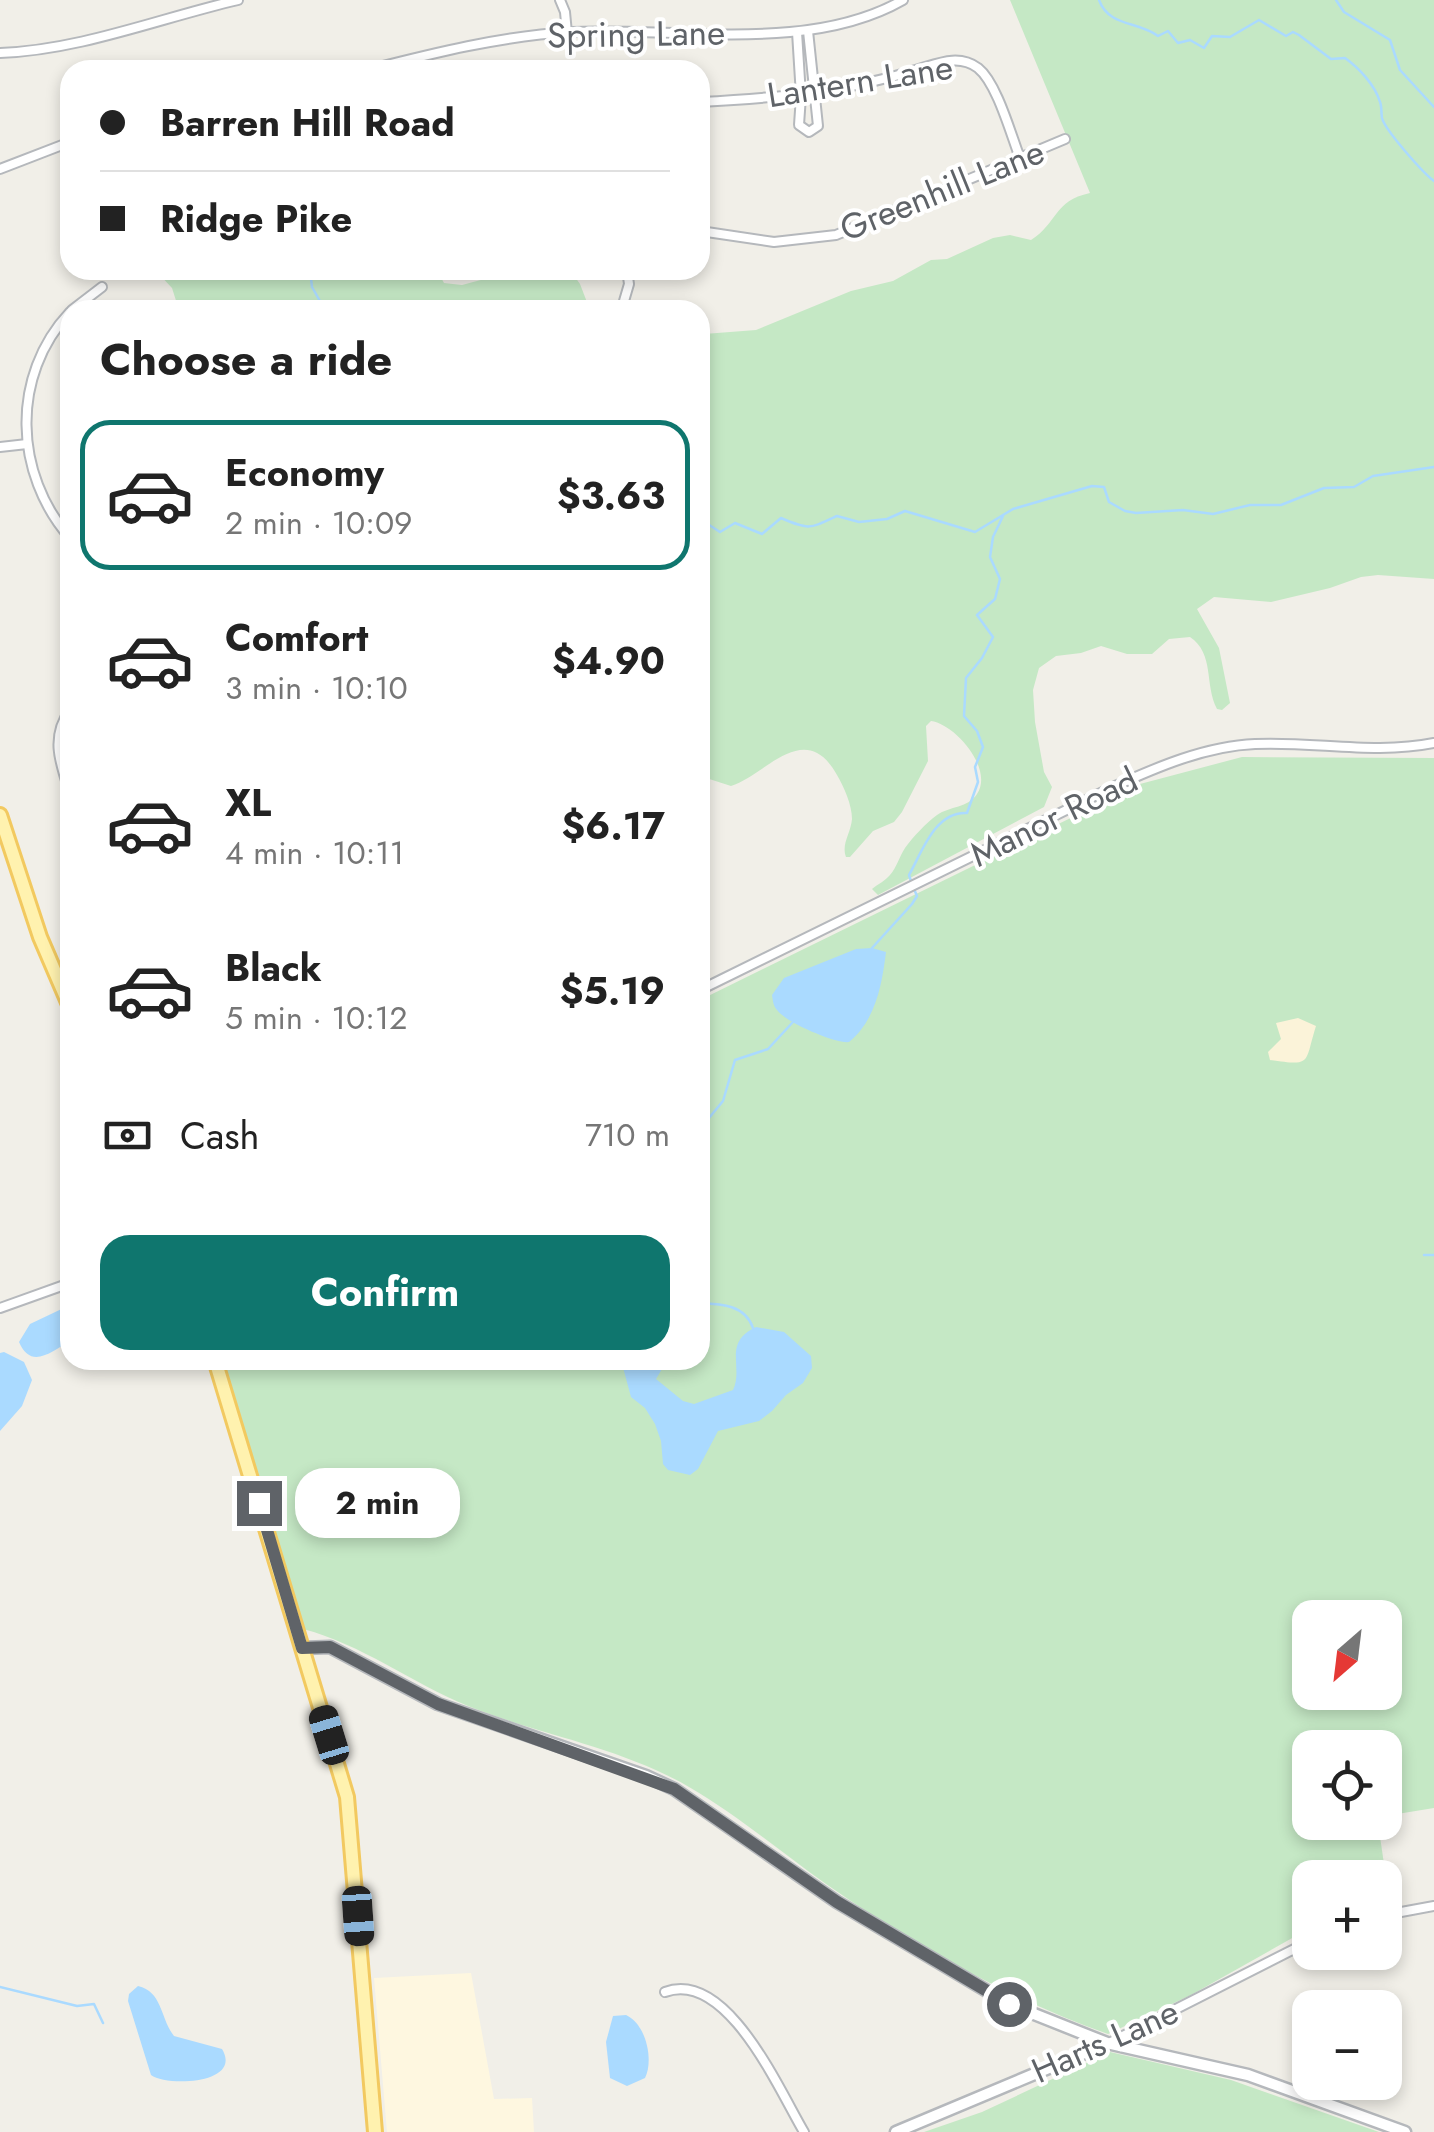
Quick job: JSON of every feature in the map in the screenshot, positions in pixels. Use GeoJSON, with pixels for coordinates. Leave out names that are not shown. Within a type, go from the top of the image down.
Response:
{"type":"FeatureCollection","features":[{"type":"Feature","properties":{"kind":"main road"},"geometry":{"type":"LineString","coordinates":[[0,815],[60,983]]}},
{"type":"Feature","properties":{"kind":"main road"},"geometry":{"type":"LineString","coordinates":[[218,1370],[349,1812],[375,2132]]}},
{"type":"Feature","properties":{"kind":"street"},"geometry":{"type":"LineString","coordinates":[[0,53],[125,32],[159,19],[238,0]]}},
{"type":"Feature","properties":{"kind":"street"},"geometry":{"type":"LineString","coordinates":[[560,0],[566,12],[567,32]]}},
{"type":"Feature","properties":{"kind":"street","name":"Spring Lane"},"geometry":{"type":"LineString","coordinates":[[407,60],[468,45],[567,32],[808,31],[858,20],[903,0]]}},
{"type":"Feature","properties":{"kind":"street"},"geometry":{"type":"LineString","coordinates":[[797,32],[799,125],[809,132],[818,123],[808,31]]}},
{"type":"Feature","properties":{"kind":"street","name":"Lantern Lane"},"geometry":{"type":"LineString","coordinates":[[710,101],[801,96],[870,84],[950,60],[966,62],[988,79],[1020,158]]}},
{"type":"Feature","properties":{"kind":"street","name":"Greenhill Lane"},"geometry":{"type":"LineString","coordinates":[[710,232],[774,242],[821,238],[867,225],[1065,139]]}},
{"type":"Feature","properties":{"kind":"street"},"geometry":{"type":"LineString","coordinates":[[0,169],[60,146]]}},
{"type":"Feature","properties":{"kind":"street"},"geometry":{"type":"LineString","coordinates":[[85,300],[102,287]]}},
{"type":"Feature","properties":{"kind":"street"},"geometry":{"type":"LineString","coordinates":[[60,325],[36,367],[26,412],[27,444],[36,485],[60,525]]}},
{"type":"Feature","properties":{"kind":"street"},"geometry":{"type":"LineString","coordinates":[[0,448],[27,444]]}},
{"type":"Feature","properties":{"kind":"street","name":"Manor Road"},"geometry":{"type":"LineString","coordinates":[[710,985],[1166,765],[1237,745],[1392,748],[1434,743]]}},
{"type":"Feature","properties":{"kind":"street"},"geometry":{"type":"LineString","coordinates":[[0,1308],[60,1287]]}},
{"type":"Feature","properties":{"kind":"street"},"geometry":{"type":"LineString","coordinates":[[302,1648],[330,1647],[438,1704],[674,1789],[837,1902],[1009,2004],[1107,2043],[1248,2076],[1405,2132]]}},
{"type":"Feature","properties":{"kind":"street"},"geometry":{"type":"LineString","coordinates":[[1402,1913],[1434,1906]]}},
{"type":"Feature","properties":{"kind":"street","name":"Harts Lane"},"geometry":{"type":"LineString","coordinates":[[896,2132],[1107,2043],[1292,1950]]}},
{"type":"Feature","properties":{"kind":"street"},"geometry":{"type":"LineString","coordinates":[[665,1992],[678,1987],[694,1990],[719,2004],[742,2026],[804,2132]]}},
{"type":"Feature","properties":{"kind":"shaded area"},"geometry":{"type":"Polygon","coordinates":[[[471,1973],[494,2099],[532,2098],[534,2132],[387,2132],[374,1978],[471,1973]]]}},
{"type":"Feature","properties":{"kind":"green space"},"geometry":{"type":"Polygon","coordinates":[[[1010,0],[1434,0],[1434,579],[1361,577],[1271,602],[1214,597],[1197,609],[1219,648],[1230,703],[1222,710],[1217,709],[1213,699],[1203,652],[1190,637],[1169,639],[1152,654],[1127,654],[1101,646],[1056,656],[1039,668],[1033,690],[1044,772],[1052,787],[1044,807],[878,895],[872,889],[890,875],[920,830],[937,815],[973,799],[981,784],[980,772],[961,739],[931,721],[926,726],[928,761],[902,812],[894,822],[873,831],[850,857],[845,852],[852,819],[847,796],[825,759],[812,751],[786,755],[731,786],[710,779],[710,334],[756,330],[851,291],[893,281],[931,260],[947,259],[993,238],[1010,235],[1031,240],[1069,201],[1090,193],[1010,0]]]}},
{"type":"Feature","properties":{"kind":"green space"},"geometry":{"type":"Polygon","coordinates":[[[164,280],[442,280],[462,285],[481,280],[577,280],[586,300],[176,300],[164,280]]]}},
{"type":"Feature","properties":{"kind":"green space"},"geometry":{"type":"Polygon","coordinates":[[[1242,757],[1434,758],[1434,1808],[1402,1813],[1402,1730],[1292,1730],[1292,1840],[1380,1840],[1383,1860],[1292,1860],[1292,1938],[1191,1995],[1108,2034],[1034,2004],[927,1949],[826,1884],[724,1809],[663,1773],[468,1706],[345,1644],[303,1629],[225,1370],[710,1370],[710,995],[1140,784],[1242,757]]]}},
{"type":"Feature","properties":{"kind":"green space"},"geometry":{"type":"Polygon","coordinates":[[[1110,2052],[1231,2080],[1379,2132],[924,2132],[982,2112],[1110,2052]]]}},
{"type":"Feature","properties":{"kind":"sand"},"geometry":{"type":"Polygon","coordinates":[[[1298,1018],[1316,1026],[1305,1060],[1270,1060],[1268,1052],[1281,1039],[1276,1023],[1298,1018]]]}},
{"type":"Feature","properties":{"kind":"water"},"geometry":{"type":"Polygon","coordinates":[[[856,949],[886,952],[880,989],[866,1023],[849,1042],[811,1031],[782,1015],[773,1003],[772,995],[784,978],[856,949]]]}},
{"type":"Feature","properties":{"kind":"water"},"geometry":{"type":"Polygon","coordinates":[[[60,1310],[60,1347],[42,1356],[29,1355],[19,1342],[30,1324],[60,1310]]]}},
{"type":"Feature","properties":{"kind":"water"},"geometry":{"type":"Polygon","coordinates":[[[756,1327],[784,1332],[811,1356],[812,1368],[803,1383],[759,1421],[718,1431],[698,1469],[690,1475],[668,1470],[663,1464],[655,1424],[645,1408],[631,1397],[624,1370],[661,1370],[656,1379],[683,1401],[694,1404],[733,1390],[737,1348],[746,1333],[756,1327]]]}},
{"type":"Feature","properties":{"kind":"water"},"geometry":{"type":"Polygon","coordinates":[[[0,1353],[24,1362],[32,1380],[22,1406],[0,1431],[0,1353]]]}},
{"type":"Feature","properties":{"kind":"water"},"geometry":{"type":"Polygon","coordinates":[[[138,1986],[157,2000],[174,2036],[222,2049],[226,2061],[222,2070],[200,2080],[186,2081],[151,2075],[128,2001],[129,1994],[138,1986]]]}},
{"type":"Feature","properties":{"kind":"water"},"geometry":{"type":"Polygon","coordinates":[[[626,2015],[643,2034],[649,2062],[645,2078],[627,2086],[610,2078],[606,2042],[613,2016],[626,2015]]]}},
{"type":"Feature","properties":{"kind":"waterway"},"geometry":{"type":"LineString","coordinates":[[1099,0],[1117,19],[1158,36],[1168,31],[1178,43],[1190,40],[1204,48],[1212,36],[1230,37],[1259,20],[1286,36],[1293,32],[1299,35],[1331,59],[1345,58],[1374,89],[1390,132],[1434,181]]}},
{"type":"Feature","properties":{"kind":"waterway"},"geometry":{"type":"LineString","coordinates":[[1336,0],[1344,12],[1390,40],[1400,70],[1434,107]]}},
{"type":"Feature","properties":{"kind":"waterway"},"geometry":{"type":"LineString","coordinates":[[311,280],[319,300]]}},
{"type":"Feature","properties":{"kind":"waterway"},"geometry":{"type":"LineString","coordinates":[[710,526],[720,532],[735,523],[762,534],[781,518],[809,526],[837,516],[859,522],[887,519],[905,511],[975,532],[1013,509],[1092,486],[1104,487],[1109,502],[1125,511],[1213,514],[1250,505],[1281,505],[1324,488],[1354,487],[1373,476],[1434,467]]}},
{"type":"Feature","properties":{"kind":"waterway"},"geometry":{"type":"LineString","coordinates":[[911,881],[909,875],[931,835],[946,819],[967,813],[978,782],[975,767],[983,747],[977,731],[964,716],[966,678],[993,637],[977,615],[995,599],[1000,579],[990,557],[993,537],[1003,516]]}},
{"type":"Feature","properties":{"kind":"waterway"},"geometry":{"type":"LineString","coordinates":[[872,948],[912,904],[917,896],[914,889]]}},
{"type":"Feature","properties":{"kind":"waterway"},"geometry":{"type":"LineString","coordinates":[[710,1117],[723,1101],[735,1060],[768,1049],[793,1022]]}},
{"type":"Feature","properties":{"kind":"waterway"},"geometry":{"type":"LineString","coordinates":[[1424,1255],[1434,1255]]}},
{"type":"Feature","properties":{"kind":"waterway"},"geometry":{"type":"LineString","coordinates":[[710,1304],[739,1310],[753,1328]]}},
{"type":"Feature","properties":{"kind":"waterway"},"geometry":{"type":"LineString","coordinates":[[0,1987],[77,2006],[94,2004],[103,2023]]}},
{"type":"Feature","properties":{"kind":"route"},"geometry":{"type":"LineString","coordinates":[[259,1503],[302,1648],[330,1647],[466,1716],[674,1789],[837,1902],[1009,2004]]}}]}
